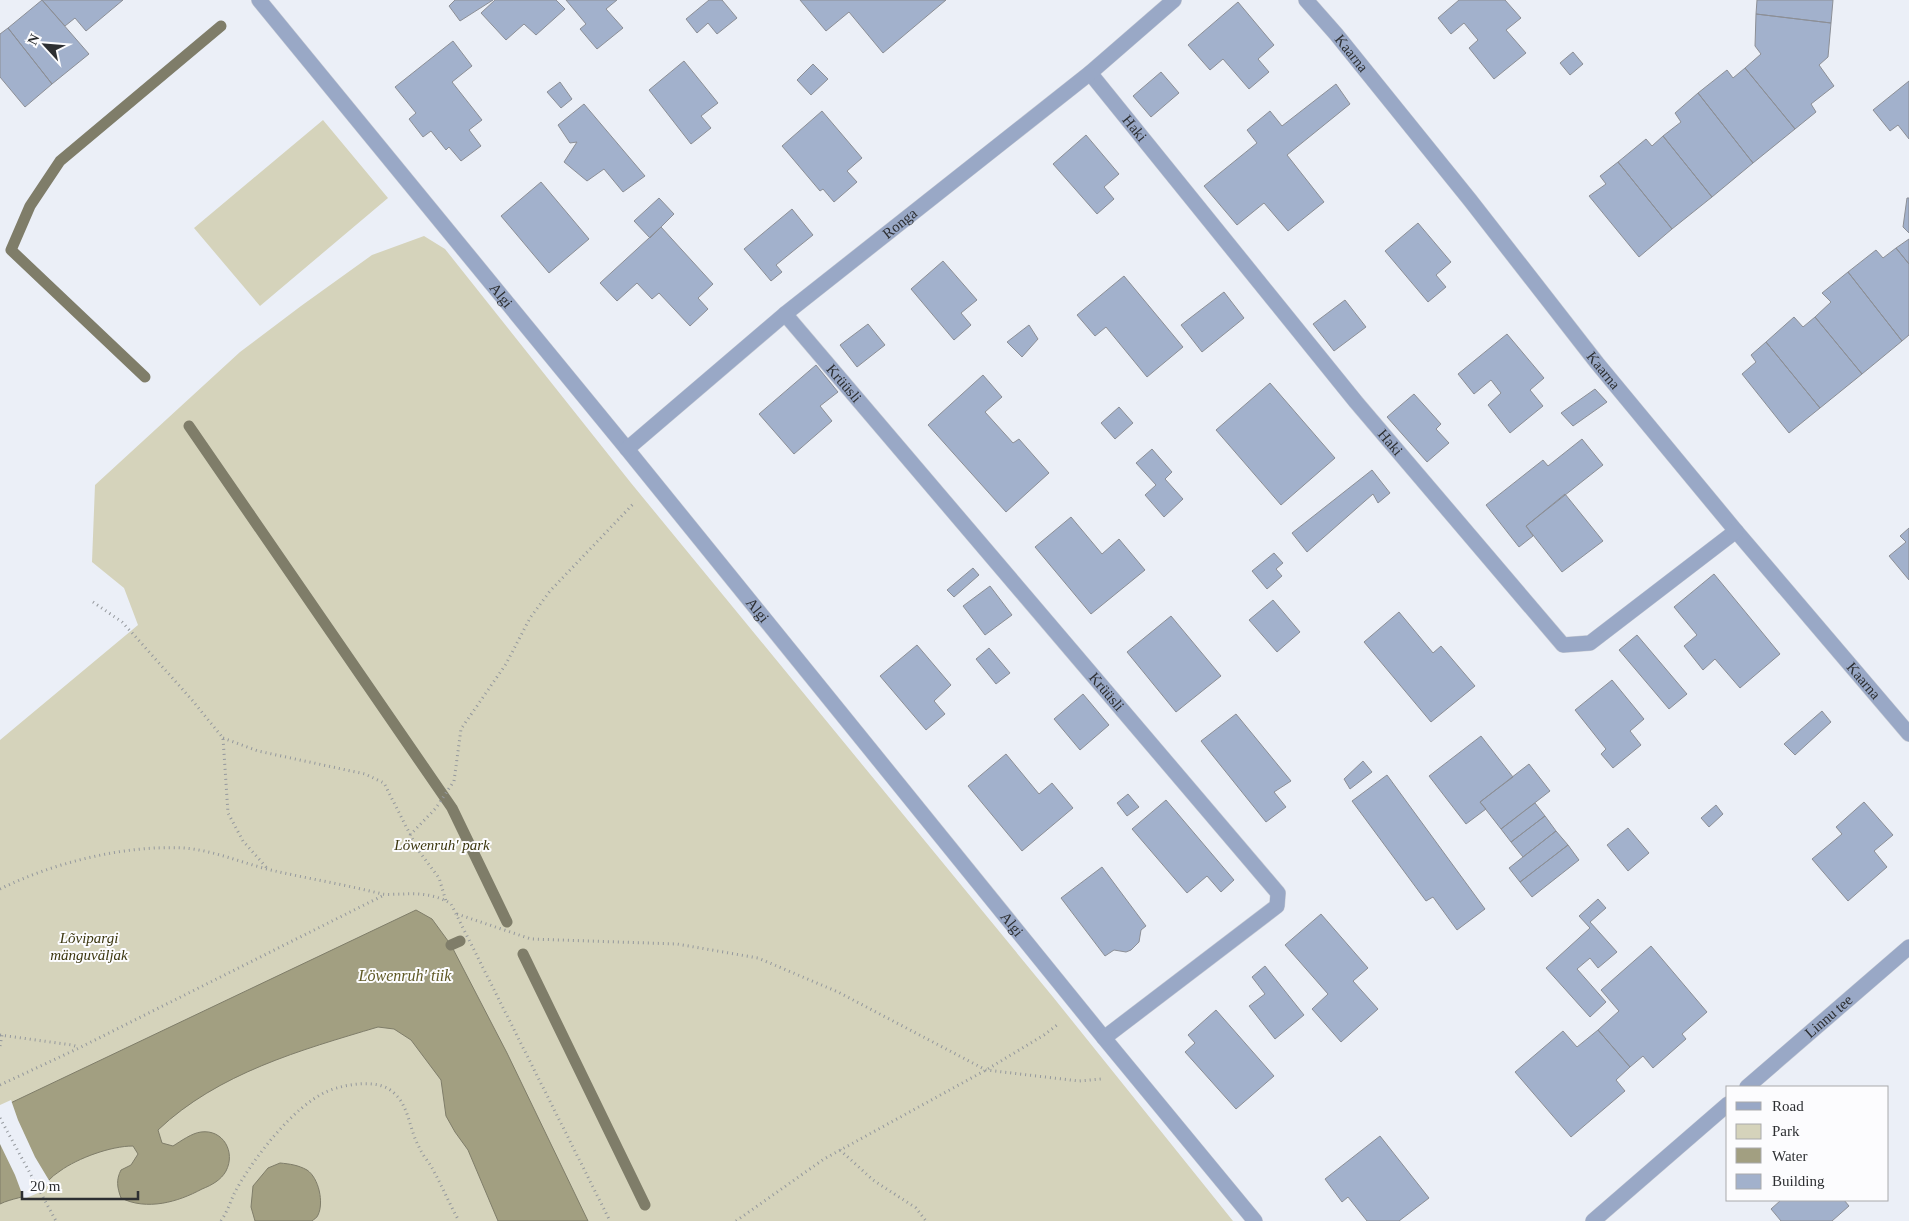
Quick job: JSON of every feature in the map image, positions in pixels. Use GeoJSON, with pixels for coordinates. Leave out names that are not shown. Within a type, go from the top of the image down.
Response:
{"type":"FeatureCollection","features":[{"type":"Feature","properties":{"kind":"street","name":"Algi"},"geometry":{"type":"LineString","coordinates":[[259,0],[627,449],[1079,1008],[1255,1221]]}},
{"type":"Feature","properties":{"kind":"street","name":"Ronga"},"geometry":{"type":"LineString","coordinates":[[627,449],[785,314],[1090,73],[1174,0]]}},
{"type":"Feature","properties":{"kind":"street","name":"Kaarna"},"geometry":{"type":"LineString","coordinates":[[1306,0],[1336,34],[1470,200],[1597,363],[1736,531],[1909,734]]}},
{"type":"Feature","properties":{"kind":"street","name":"Haki"},"geometry":{"type":"LineString","coordinates":[[1090,73],[1356,402],[1563,645],[1590,643],[1736,531]]}},
{"type":"Feature","properties":{"kind":"street","name":"Krüüsli"},"geometry":{"type":"LineString","coordinates":[[785,314],[1278,893],[1277,906],[1104,1038]]}},
{"type":"Feature","properties":{"kind":"street","name":"Linnu tee"},"geometry":{"type":"LineString","coordinates":[[1748,1086],[1909,947]]}},
{"type":"Feature","properties":{"kind":"street"},"geometry":{"type":"LineString","coordinates":[[1593,1221],[1726,1106]]}},
{"type":"Feature","properties":{"kind":"path"},"geometry":{"type":"LineString","coordinates":[[410,835],[436,808],[454,781],[461,730],[506,664],[530,618],[550,591],[620,517]]}},
{"type":"Feature","properties":{"kind":"path"},"geometry":{"type":"LineString","coordinates":[[93,602],[122,622],[192,700],[223,738],[258,751],[365,774],[384,783],[418,850],[439,878],[447,901]]}},
{"type":"Feature","properties":{"kind":"path"},"geometry":{"type":"LineString","coordinates":[[223,738],[228,813],[243,841],[267,869]]}},
{"type":"Feature","properties":{"kind":"path"},"geometry":{"type":"LineString","coordinates":[[0,889],[23,878],[90,858],[119,852],[184,848],[227,857],[267,869],[384,894],[412,893],[432,896],[447,901],[451,904],[610,1221]]}},
{"type":"Feature","properties":{"kind":"path"},"geometry":{"type":"LineString","coordinates":[[0,1085],[79,1048],[384,894]]}},
{"type":"Feature","properties":{"kind":"path"},"geometry":{"type":"LineString","coordinates":[[456,914],[531,939],[677,944],[758,958],[838,992],[986,1070],[1079,1080],[1104,1079],[1135,1074]]}},
{"type":"Feature","properties":{"kind":"path"},"geometry":{"type":"LineString","coordinates":[[736,1221],[824,1159],[986,1070],[1044,1035],[1079,1008]]}},
{"type":"Feature","properties":{"kind":"path"},"geometry":{"type":"LineString","coordinates":[[0,1046],[1,1035],[72,1045],[79,1048]]}},
{"type":"Feature","properties":{"kind":"path"},"geometry":{"type":"LineString","coordinates":[[221,1221],[234,1193],[253,1162],[275,1136],[310,1101],[328,1091],[347,1085],[370,1084],[389,1088],[398,1096],[405,1109],[418,1147],[431,1166],[458,1221]]}},
{"type":"Feature","properties":{"kind":"path"},"geometry":{"type":"LineString","coordinates":[[0,1118],[56,1221]]}},
{"type":"Feature","properties":{"kind":"path"},"geometry":{"type":"LineString","coordinates":[[840,1150],[873,1180],[916,1208],[926,1221]]}},
{"type":"Feature","properties":{"kind":"green space"},"geometry":{"type":"Polygon","coordinates":[[[323,120],[388,198],[260,306],[194,228],[323,120]]]}},
{"type":"Feature","properties":{"kind":"green space","name":"Löwenruh' park"},"geometry":{"type":"Polygon","coordinates":[[[424,236],[445,249],[631,483],[1053,997],[1233,1221],[0,1221],[0,740],[138,625],[124,588],[92,562],[95,485],[240,352],[372,255],[424,236]]]}},
{"type":"Feature","properties":{"kind":"water","name":"Löwenruh' tiik"},"geometry":{"type":"Polygon","coordinates":[[[416,910],[432,919],[451,945],[507,1053],[588,1221],[498,1221],[468,1150],[446,1116],[441,1080],[411,1040],[394,1029],[378,1027],[290,1055],[234,1078],[182,1110],[158,1130],[162,1143],[173,1146],[201,1132],[216,1134],[226,1143],[229,1164],[226,1171],[219,1180],[193,1194],[173,1201],[152,1204],[141,1204],[121,1198],[118,1177],[121,1170],[131,1165],[138,1154],[133,1146],[105,1150],[85,1157],[67,1166],[32,1193],[0,1204],[0,1108],[416,910]]]}},
{"type":"Feature","properties":{"kind":"water"},"geometry":{"type":"Polygon","coordinates":[[[280,1163],[304,1168],[315,1179],[319,1191],[320,1210],[318,1216],[312,1221],[255,1221],[251,1207],[253,1186],[268,1168],[280,1163]]]}},
{"type":"Feature","properties":{"kind":"pier"},"geometry":{"type":"Polygon","coordinates":[[[11,1100],[35,1157],[50,1182],[38,1193],[24,1199],[0,1144],[0,1105],[11,1100]]]}},
{"type":"Feature","properties":{"kind":"building"},"geometry":{"type":"Polygon","coordinates":[[[42,0],[123,0],[86,31],[75,18],[65,26],[42,0]]]}},
{"type":"Feature","properties":{"kind":"building"},"geometry":{"type":"Polygon","coordinates":[[[42,0],[89,54],[52,84],[8,28],[42,0]]]}},
{"type":"Feature","properties":{"kind":"building"},"geometry":{"type":"Polygon","coordinates":[[[455,0],[493,0],[460,21],[449,6],[455,0]]]}},
{"type":"Feature","properties":{"kind":"building"},"geometry":{"type":"Polygon","coordinates":[[[495,0],[556,0],[565,9],[536,35],[524,24],[506,40],[481,13],[495,0]]]}},
{"type":"Feature","properties":{"kind":"building"},"geometry":{"type":"Polygon","coordinates":[[[566,0],[617,0],[606,9],[623,28],[597,49],[580,29],[586,24],[566,0]]]}},
{"type":"Feature","properties":{"kind":"building"},"geometry":{"type":"Polygon","coordinates":[[[709,0],[722,0],[737,18],[717,34],[708,23],[697,33],[686,19],[709,0]]]}},
{"type":"Feature","properties":{"kind":"building"},"geometry":{"type":"Polygon","coordinates":[[[800,0],[946,0],[883,53],[849,12],[826,31],[800,0]]]}},
{"type":"Feature","properties":{"kind":"building"},"geometry":{"type":"Polygon","coordinates":[[[1459,0],[1505,0],[1521,18],[1506,30],[1526,53],[1494,79],[1469,48],[1478,40],[1464,23],[1451,34],[1438,18],[1459,0]]]}},
{"type":"Feature","properties":{"kind":"building"},"geometry":{"type":"Polygon","coordinates":[[[1757,0],[1833,0],[1831,23],[1756,14],[1757,0]]]}},
{"type":"Feature","properties":{"kind":"building"},"geometry":{"type":"Polygon","coordinates":[[[1238,2],[1274,45],[1258,59],[1269,72],[1249,89],[1223,59],[1210,70],[1188,45],[1238,2]]]}},
{"type":"Feature","properties":{"kind":"building"},"geometry":{"type":"Polygon","coordinates":[[[1756,14],[1831,23],[1828,57],[1819,65],[1834,86],[1811,104],[1816,112],[1795,129],[1745,68],[1761,54],[1755,46],[1756,14]]]}},
{"type":"Feature","properties":{"kind":"building"},"geometry":{"type":"Polygon","coordinates":[[[8,28],[52,84],[25,107],[0,77],[0,34],[8,28]]]}},
{"type":"Feature","properties":{"kind":"building"},"geometry":{"type":"Polygon","coordinates":[[[453,41],[472,66],[452,82],[482,120],[469,130],[481,146],[461,161],[449,147],[446,150],[431,131],[423,137],[409,119],[416,113],[395,87],[453,41]]]}},
{"type":"Feature","properties":{"kind":"building"},"geometry":{"type":"Polygon","coordinates":[[[1573,52],[1583,64],[1570,75],[1560,63],[1573,52]]]}},
{"type":"Feature","properties":{"kind":"building"},"geometry":{"type":"Polygon","coordinates":[[[684,61],[718,103],[701,116],[711,128],[691,144],[649,90],[684,61]]]}},
{"type":"Feature","properties":{"kind":"building"},"geometry":{"type":"Polygon","coordinates":[[[813,64],[828,79],[811,95],[797,80],[813,64]]]}},
{"type":"Feature","properties":{"kind":"building"},"geometry":{"type":"Polygon","coordinates":[[[1745,68],[1795,129],[1753,163],[1698,93],[1727,70],[1733,78],[1745,68]]]}},
{"type":"Feature","properties":{"kind":"building"},"geometry":{"type":"Polygon","coordinates":[[[1161,72],[1179,93],[1151,117],[1133,96],[1161,72]]]}},
{"type":"Feature","properties":{"kind":"building"},"geometry":{"type":"Polygon","coordinates":[[[1909,81],[1909,139],[1898,125],[1890,131],[1873,110],[1909,81]]]}},
{"type":"Feature","properties":{"kind":"building"},"geometry":{"type":"Polygon","coordinates":[[[560,82],[572,99],[561,108],[547,92],[560,82]]]}},
{"type":"Feature","properties":{"kind":"building"},"geometry":{"type":"Polygon","coordinates":[[[1336,84],[1350,104],[1287,155],[1324,202],[1288,231],[1264,203],[1237,225],[1204,186],[1257,143],[1247,130],[1270,111],[1282,126],[1336,84]]]}},
{"type":"Feature","properties":{"kind":"building"},"geometry":{"type":"Polygon","coordinates":[[[1698,93],[1753,163],[1712,197],[1663,136],[1681,122],[1675,113],[1698,93]]]}},
{"type":"Feature","properties":{"kind":"building"},"geometry":{"type":"Polygon","coordinates":[[[584,104],[645,176],[623,192],[604,169],[587,181],[564,162],[577,142],[570,143],[558,125],[584,104]]]}},
{"type":"Feature","properties":{"kind":"building"},"geometry":{"type":"Polygon","coordinates":[[[822,111],[862,158],[847,171],[857,182],[834,202],[823,189],[820,191],[782,146],[822,111]]]}},
{"type":"Feature","properties":{"kind":"building"},"geometry":{"type":"Polygon","coordinates":[[[1086,135],[1119,174],[1104,187],[1114,199],[1097,214],[1053,164],[1086,135]]]}},
{"type":"Feature","properties":{"kind":"building"},"geometry":{"type":"Polygon","coordinates":[[[1663,136],[1712,197],[1672,229],[1618,162],[1646,139],[1652,146],[1663,136]]]}},
{"type":"Feature","properties":{"kind":"building"},"geometry":{"type":"Polygon","coordinates":[[[1618,162],[1672,229],[1639,257],[1589,196],[1606,184],[1600,176],[1618,162]]]}},
{"type":"Feature","properties":{"kind":"building"},"geometry":{"type":"Polygon","coordinates":[[[541,182],[589,239],[549,273],[501,216],[541,182]]]}},
{"type":"Feature","properties":{"kind":"building"},"geometry":{"type":"Polygon","coordinates":[[[659,198],[674,214],[650,238],[634,221],[659,198]]]}},
{"type":"Feature","properties":{"kind":"building"},"geometry":{"type":"Polygon","coordinates":[[[1907,198],[1909,198],[1909,233],[1903,227],[1907,198]]]}},
{"type":"Feature","properties":{"kind":"building"},"geometry":{"type":"Polygon","coordinates":[[[792,209],[813,235],[776,265],[782,272],[771,281],[744,249],[792,209]]]}},
{"type":"Feature","properties":{"kind":"building"},"geometry":{"type":"Polygon","coordinates":[[[1418,223],[1451,262],[1436,275],[1446,287],[1428,302],[1385,251],[1418,223]]]}},
{"type":"Feature","properties":{"kind":"building"},"geometry":{"type":"Polygon","coordinates":[[[661,227],[713,284],[698,298],[708,309],[690,326],[659,293],[652,299],[637,283],[617,301],[600,283],[661,227]]]}},
{"type":"Feature","properties":{"kind":"building"},"geometry":{"type":"Polygon","coordinates":[[[1909,239],[1909,264],[1896,248],[1909,239]]]}},
{"type":"Feature","properties":{"kind":"building"},"geometry":{"type":"Polygon","coordinates":[[[1896,248],[1909,264],[1909,335],[1902,341],[1848,272],[1876,250],[1883,258],[1896,248]]]}},
{"type":"Feature","properties":{"kind":"building"},"geometry":{"type":"Polygon","coordinates":[[[943,261],[977,300],[961,313],[971,325],[954,340],[911,289],[943,261]]]}},
{"type":"Feature","properties":{"kind":"building"},"geometry":{"type":"Polygon","coordinates":[[[1848,272],[1902,341],[1862,374],[1815,317],[1831,302],[1822,293],[1848,272]]]}},
{"type":"Feature","properties":{"kind":"building"},"geometry":{"type":"Polygon","coordinates":[[[1124,276],[1183,347],[1147,377],[1106,327],[1095,336],[1077,315],[1124,276]]]}},
{"type":"Feature","properties":{"kind":"building"},"geometry":{"type":"Polygon","coordinates":[[[1224,292],[1244,318],[1202,352],[1181,325],[1224,292]]]}},
{"type":"Feature","properties":{"kind":"building"},"geometry":{"type":"Polygon","coordinates":[[[1345,300],[1366,327],[1334,351],[1313,324],[1345,300]]]}},
{"type":"Feature","properties":{"kind":"building"},"geometry":{"type":"Polygon","coordinates":[[[1794,317],[1803,327],[1815,317],[1862,374],[1820,408],[1766,342],[1794,317]]]}},
{"type":"Feature","properties":{"kind":"building"},"geometry":{"type":"Polygon","coordinates":[[[868,324],[885,345],[857,367],[840,345],[868,324]]]}},
{"type":"Feature","properties":{"kind":"building"},"geometry":{"type":"Polygon","coordinates":[[[1029,325],[1038,339],[1022,357],[1007,342],[1029,325]]]}},
{"type":"Feature","properties":{"kind":"building"},"geometry":{"type":"Polygon","coordinates":[[[1507,334],[1544,378],[1530,390],[1543,406],[1510,433],[1488,405],[1501,393],[1491,380],[1474,394],[1458,374],[1507,334]]]}},
{"type":"Feature","properties":{"kind":"building"},"geometry":{"type":"Polygon","coordinates":[[[1766,342],[1820,408],[1789,433],[1742,374],[1756,362],[1751,355],[1766,342]]]}},
{"type":"Feature","properties":{"kind":"building"},"geometry":{"type":"Polygon","coordinates":[[[816,365],[838,392],[820,406],[832,421],[794,454],[759,414],[816,365]]]}},
{"type":"Feature","properties":{"kind":"building"},"geometry":{"type":"Polygon","coordinates":[[[983,375],[1002,397],[985,412],[1013,443],[1019,439],[1049,473],[1006,512],[928,425],[983,375]]]}},
{"type":"Feature","properties":{"kind":"building"},"geometry":{"type":"Polygon","coordinates":[[[1270,383],[1335,458],[1281,505],[1216,430],[1270,383]]]}},
{"type":"Feature","properties":{"kind":"building"},"geometry":{"type":"Polygon","coordinates":[[[1595,389],[1607,402],[1573,426],[1561,413],[1595,389]]]}},
{"type":"Feature","properties":{"kind":"building"},"geometry":{"type":"Polygon","coordinates":[[[1414,394],[1441,424],[1436,429],[1449,443],[1427,462],[1387,417],[1414,394]]]}},
{"type":"Feature","properties":{"kind":"building"},"geometry":{"type":"Polygon","coordinates":[[[1119,407],[1133,423],[1115,439],[1101,423],[1119,407]]]}},
{"type":"Feature","properties":{"kind":"building"},"geometry":{"type":"Polygon","coordinates":[[[1582,439],[1603,465],[1526,526],[1533,536],[1519,547],[1486,505],[1543,460],[1548,466],[1582,439]]]}},
{"type":"Feature","properties":{"kind":"building"},"geometry":{"type":"Polygon","coordinates":[[[1152,449],[1172,472],[1165,479],[1183,499],[1164,517],[1145,495],[1156,485],[1136,463],[1152,449]]]}},
{"type":"Feature","properties":{"kind":"building"},"geometry":{"type":"Polygon","coordinates":[[[1372,470],[1390,493],[1378,503],[1373,494],[1307,552],[1292,533],[1372,470]]]}},
{"type":"Feature","properties":{"kind":"building"},"geometry":{"type":"Polygon","coordinates":[[[1565,494],[1603,541],[1562,572],[1526,526],[1565,494]]]}},
{"type":"Feature","properties":{"kind":"building"},"geometry":{"type":"Polygon","coordinates":[[[1071,517],[1102,554],[1119,539],[1145,570],[1091,614],[1035,547],[1071,517]]]}},
{"type":"Feature","properties":{"kind":"building"},"geometry":{"type":"Polygon","coordinates":[[[1909,528],[1909,580],[1889,556],[1906,542],[1900,536],[1909,528]]]}},
{"type":"Feature","properties":{"kind":"building"},"geometry":{"type":"Polygon","coordinates":[[[1274,553],[1283,563],[1276,569],[1282,576],[1267,589],[1252,571],[1274,553]]]}},
{"type":"Feature","properties":{"kind":"building"},"geometry":{"type":"Polygon","coordinates":[[[973,568],[979,575],[954,597],[947,590],[973,568]]]}},
{"type":"Feature","properties":{"kind":"building"},"geometry":{"type":"Polygon","coordinates":[[[1714,574],[1780,654],[1740,688],[1715,659],[1703,670],[1684,646],[1697,635],[1674,607],[1714,574]]]}},
{"type":"Feature","properties":{"kind":"building"},"geometry":{"type":"Polygon","coordinates":[[[990,586],[1012,615],[985,635],[963,606],[990,586]]]}},
{"type":"Feature","properties":{"kind":"building"},"geometry":{"type":"Polygon","coordinates":[[[1273,600],[1300,632],[1277,652],[1249,620],[1273,600]]]}},
{"type":"Feature","properties":{"kind":"building"},"geometry":{"type":"Polygon","coordinates":[[[1399,612],[1433,653],[1441,646],[1475,686],[1431,722],[1364,642],[1399,612]]]}},
{"type":"Feature","properties":{"kind":"building"},"geometry":{"type":"Polygon","coordinates":[[[1171,616],[1221,676],[1176,712],[1127,652],[1171,616]]]}},
{"type":"Feature","properties":{"kind":"building"},"geometry":{"type":"Polygon","coordinates":[[[1637,635],[1687,694],[1669,709],[1619,650],[1637,635]]]}},
{"type":"Feature","properties":{"kind":"building"},"geometry":{"type":"Polygon","coordinates":[[[917,645],[951,685],[934,701],[945,714],[926,730],[880,676],[917,645]]]}},
{"type":"Feature","properties":{"kind":"building"},"geometry":{"type":"Polygon","coordinates":[[[989,648],[1010,673],[996,684],[976,659],[989,648]]]}},
{"type":"Feature","properties":{"kind":"building"},"geometry":{"type":"Polygon","coordinates":[[[1612,680],[1644,719],[1630,731],[1641,745],[1613,768],[1601,754],[1606,749],[1575,710],[1612,680]]]}},
{"type":"Feature","properties":{"kind":"building"},"geometry":{"type":"Polygon","coordinates":[[[1083,694],[1109,725],[1080,750],[1054,719],[1083,694]]]}},
{"type":"Feature","properties":{"kind":"building"},"geometry":{"type":"Polygon","coordinates":[[[1822,711],[1831,722],[1795,755],[1784,744],[1822,711]]]}},
{"type":"Feature","properties":{"kind":"building"},"geometry":{"type":"Polygon","coordinates":[[[1236,714],[1291,781],[1274,792],[1286,807],[1266,822],[1201,741],[1236,714]]]}},
{"type":"Feature","properties":{"kind":"building"},"geometry":{"type":"Polygon","coordinates":[[[1481,736],[1513,777],[1480,802],[1486,809],[1466,824],[1429,776],[1481,736]]]}},
{"type":"Feature","properties":{"kind":"building"},"geometry":{"type":"Polygon","coordinates":[[[1006,754],[1039,794],[1052,783],[1073,808],[1022,851],[968,786],[1006,754]]]}},
{"type":"Feature","properties":{"kind":"building"},"geometry":{"type":"Polygon","coordinates":[[[1363,761],[1372,772],[1350,789],[1344,779],[1363,761]]]}},
{"type":"Feature","properties":{"kind":"building"},"geometry":{"type":"Polygon","coordinates":[[[1529,764],[1550,791],[1501,829],[1480,802],[1529,764]]]}},
{"type":"Feature","properties":{"kind":"building"},"geometry":{"type":"Polygon","coordinates":[[[1387,775],[1485,909],[1457,930],[1433,897],[1426,901],[1352,801],[1387,775]]]}},
{"type":"Feature","properties":{"kind":"building"},"geometry":{"type":"Polygon","coordinates":[[[1128,794],[1139,807],[1127,816],[1117,803],[1128,794]]]}},
{"type":"Feature","properties":{"kind":"building"},"geometry":{"type":"Polygon","coordinates":[[[1166,800],[1234,880],[1221,892],[1207,876],[1187,893],[1132,829],[1166,800]]]}},
{"type":"Feature","properties":{"kind":"building"},"geometry":{"type":"Polygon","coordinates":[[[1864,802],[1893,835],[1874,851],[1887,867],[1848,901],[1812,859],[1842,834],[1836,827],[1864,802]]]}},
{"type":"Feature","properties":{"kind":"building"},"geometry":{"type":"Polygon","coordinates":[[[1535,803],[1545,816],[1511,842],[1501,829],[1535,803]]]}},
{"type":"Feature","properties":{"kind":"building"},"geometry":{"type":"Polygon","coordinates":[[[1716,805],[1723,814],[1709,827],[1701,818],[1716,805]]]}},
{"type":"Feature","properties":{"kind":"building"},"geometry":{"type":"Polygon","coordinates":[[[1545,816],[1556,831],[1523,857],[1511,842],[1545,816]]]}},
{"type":"Feature","properties":{"kind":"building"},"geometry":{"type":"Polygon","coordinates":[[[1628,828],[1649,853],[1628,871],[1607,845],[1628,828]]]}},
{"type":"Feature","properties":{"kind":"building"},"geometry":{"type":"Polygon","coordinates":[[[1556,831],[1568,845],[1520,882],[1509,868],[1556,831]]]}},
{"type":"Feature","properties":{"kind":"building"},"geometry":{"type":"Polygon","coordinates":[[[1568,845],[1579,860],[1532,897],[1520,882],[1568,845]]]}},
{"type":"Feature","properties":{"kind":"building"},"geometry":{"type":"Polygon","coordinates":[[[1102,867],[1146,926],[1141,930],[1139,942],[1131,950],[1126,952],[1114,950],[1105,956],[1061,898],[1102,867]]]}},
{"type":"Feature","properties":{"kind":"building"},"geometry":{"type":"Polygon","coordinates":[[[1598,899],[1606,908],[1590,922],[1617,952],[1598,968],[1590,958],[1577,969],[1606,1002],[1590,1017],[1546,968],[1590,928],[1579,916],[1598,899]]]}},
{"type":"Feature","properties":{"kind":"building"},"geometry":{"type":"Polygon","coordinates":[[[1321,914],[1368,968],[1353,981],[1378,1009],[1341,1042],[1312,1009],[1328,994],[1285,945],[1321,914]]]}},
{"type":"Feature","properties":{"kind":"building"},"geometry":{"type":"Polygon","coordinates":[[[1651,946],[1707,1012],[1682,1034],[1686,1039],[1653,1068],[1643,1056],[1630,1067],[1598,1030],[1619,1011],[1601,990],[1651,946]]]}},
{"type":"Feature","properties":{"kind":"building"},"geometry":{"type":"Polygon","coordinates":[[[1265,966],[1304,1015],[1275,1039],[1249,1006],[1265,994],[1252,977],[1265,966]]]}},
{"type":"Feature","properties":{"kind":"building"},"geometry":{"type":"Polygon","coordinates":[[[1216,1010],[1274,1076],[1236,1109],[1185,1052],[1195,1043],[1188,1035],[1216,1010]]]}},
{"type":"Feature","properties":{"kind":"building"},"geometry":{"type":"Polygon","coordinates":[[[1598,1030],[1630,1067],[1616,1080],[1625,1091],[1571,1137],[1515,1072],[1563,1031],[1577,1047],[1598,1030]]]}},
{"type":"Feature","properties":{"kind":"building"},"geometry":{"type":"Polygon","coordinates":[[[1380,1136],[1429,1198],[1399,1221],[1367,1221],[1348,1197],[1342,1202],[1325,1179],[1380,1136]]]}},
{"type":"Feature","properties":{"kind":"building"},"geometry":{"type":"Polygon","coordinates":[[[1780,1201],[1845,1201],[1849,1206],[1832,1221],[1781,1221],[1771,1209],[1780,1201]]]}},
{"type":"Feature","properties":{"kind":"waterway"},"geometry":{"type":"LineString","coordinates":[[145,377],[11,250],[30,206],[60,161],[221,26]]}},
{"type":"Feature","properties":{"kind":"waterway"},"geometry":{"type":"LineString","coordinates":[[189,426],[452,808],[507,922]]}},
{"type":"Feature","properties":{"kind":"waterway"},"geometry":{"type":"LineString","coordinates":[[451,945],[460,941]]}},
{"type":"Feature","properties":{"kind":"waterway"},"geometry":{"type":"LineString","coordinates":[[523,954],[645,1205]]}},
{"type":"Feature","properties":{"kind":"park label","name":"Lõvipargi mänguväljak"},"geometry":{"type":"Point","coordinates":[89,946]}}]}
